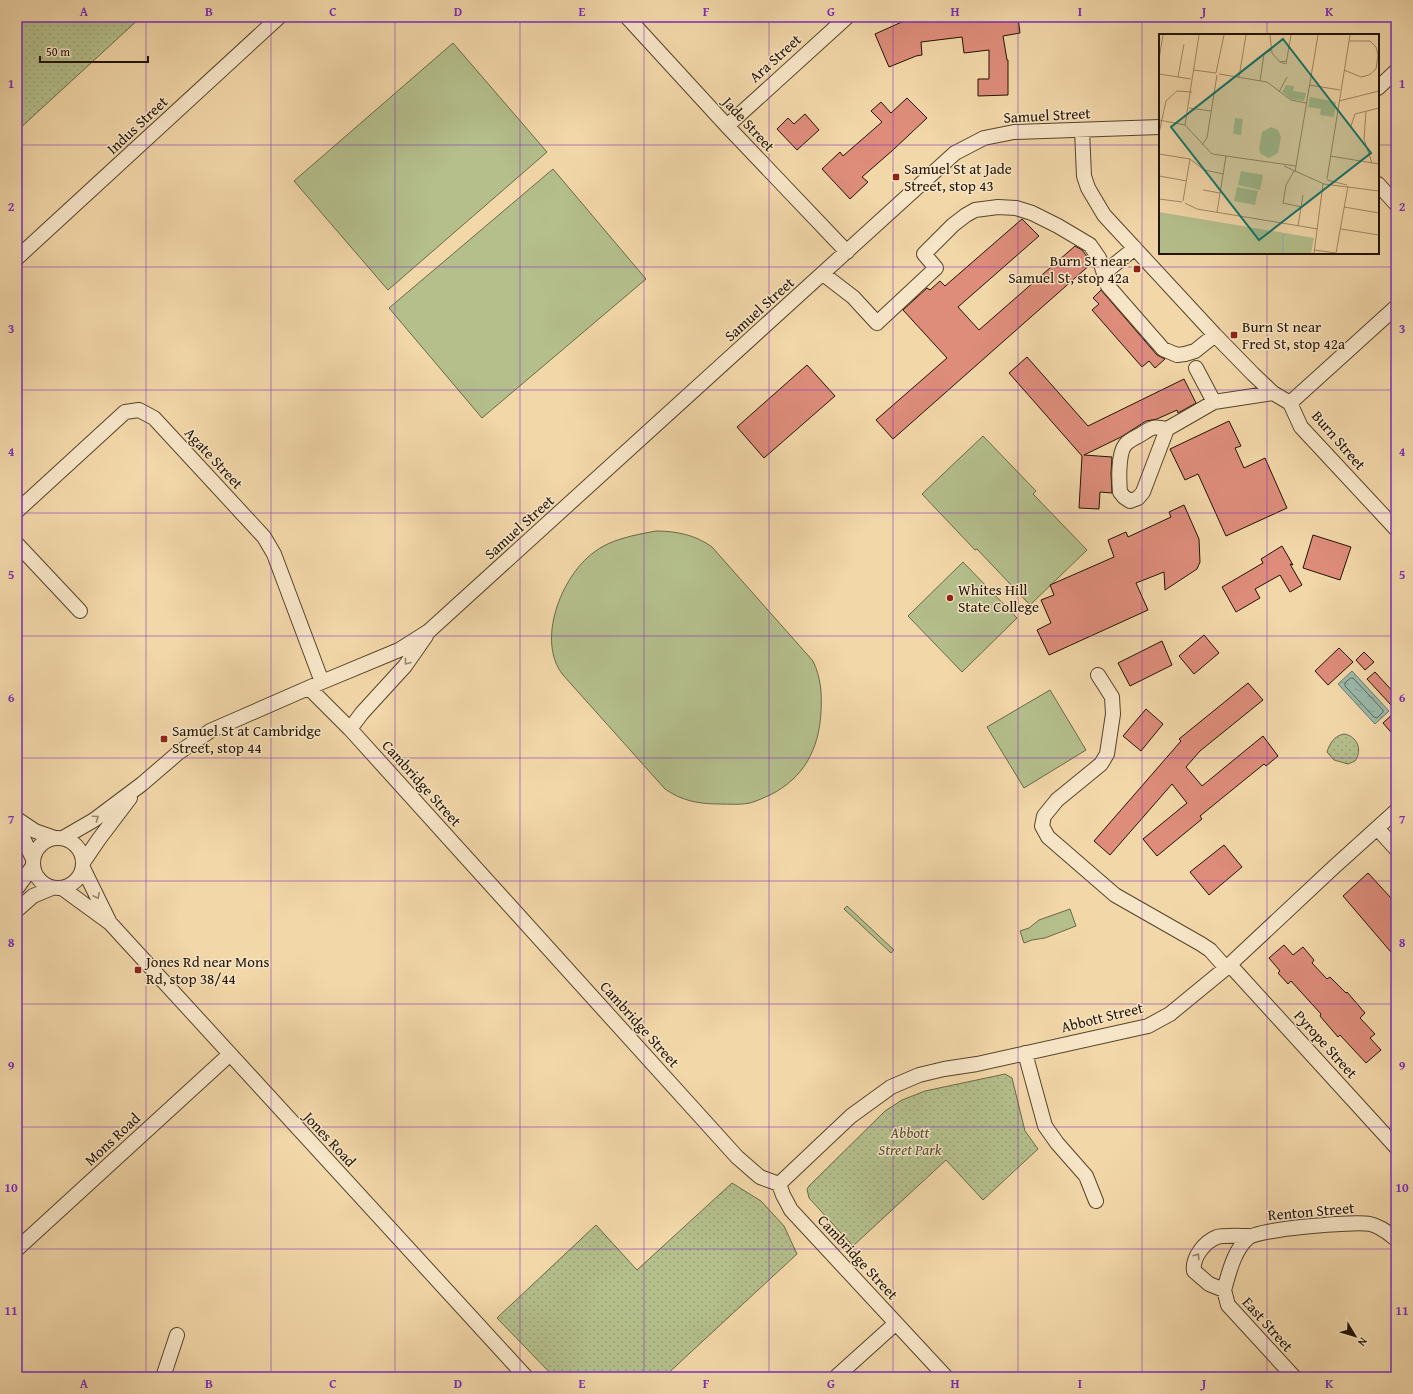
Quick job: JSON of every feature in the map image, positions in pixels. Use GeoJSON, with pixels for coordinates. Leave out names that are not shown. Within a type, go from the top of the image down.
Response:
{"type":"FeatureCollection","features":[{"type":"Feature","properties":{"kind":"street","name":"Indus Street"},"geometry":{"type":"LineString","coordinates":[[17,258],[279,17]]}},
{"type":"Feature","properties":{"kind":"street","name":"Jade Street"},"geometry":{"type":"LineString","coordinates":[[627,17],[726,126],[847,252]]}},
{"type":"Feature","properties":{"kind":"street","name":"Ara Street"},"geometry":{"type":"LineString","coordinates":[[726,126],[847,17]]}},
{"type":"Feature","properties":{"kind":"street"},"geometry":{"type":"LineString","coordinates":[[1379,87],[1396,71]]}},
{"type":"Feature","properties":{"kind":"street","name":"Samuel Street"},"geometry":{"type":"LineString","coordinates":[[59,838],[94,820],[142,784],[178,753],[210,731],[400,650],[429,631],[823,274],[946,160],[984,138],[1014,132],[1159,127]]}},
{"type":"Feature","properties":{"kind":"street"},"geometry":{"type":"LineString","coordinates":[[1082,130],[1084,176],[1088,188],[1104,216],[1215,335],[1273,393],[1290,403],[1396,307]]}},
{"type":"Feature","properties":{"kind":"street"},"geometry":{"type":"LineString","coordinates":[[1379,185],[1396,204]]}},
{"type":"Feature","properties":{"kind":"street"},"geometry":{"type":"LineString","coordinates":[[823,274],[853,297],[877,323],[936,268],[924,254],[953,225],[975,210],[998,207],[1016,208],[1032,212],[1090,245],[1099,258],[1108,286],[1163,349],[1177,355],[1185,354],[1195,351],[1215,335]]}},
{"type":"Feature","properties":{"kind":"street"},"geometry":{"type":"LineString","coordinates":[[1104,273],[1135,248]]}},
{"type":"Feature","properties":{"kind":"street"},"geometry":{"type":"LineString","coordinates":[[1196,368],[1214,402]]}},
{"type":"Feature","properties":{"kind":"street"},"geometry":{"type":"LineString","coordinates":[[1167,429],[1155,427],[1132,439],[1123,447],[1121,453],[1119,485],[1120,492],[1124,497],[1130,500],[1138,498],[1143,492],[1167,429],[1214,402],[1273,393]]}},
{"type":"Feature","properties":{"kind":"street","name":"Burn Street"},"geometry":{"type":"LineString","coordinates":[[1290,403],[1301,427],[1396,529]]}},
{"type":"Feature","properties":{"kind":"street","name":"Agate Street"},"geometry":{"type":"LineString","coordinates":[[17,511],[125,412],[139,410],[154,418],[264,537],[274,554],[322,682]]}},
{"type":"Feature","properties":{"kind":"street"},"geometry":{"type":"LineString","coordinates":[[17,544],[80,611]]}},
{"type":"Feature","properties":{"kind":"street","name":"Samuel Street"},"geometry":{"type":"LineString","coordinates":[[350,729],[362,713],[405,666],[429,631]]}},
{"type":"Feature","properties":{"kind":"street","name":"Pyrope Street"},"geometry":{"type":"LineString","coordinates":[[1098,675],[1112,696],[1113,714],[1106,754],[1101,764],[1057,800],[1044,816],[1042,826],[1048,837],[1114,895],[1201,944],[1228,966],[1396,1147]]}},
{"type":"Feature","properties":{"kind":"street","name":"Cambridge Street"},"geometry":{"type":"LineString","coordinates":[[308,688],[350,729],[737,1157],[760,1177],[778,1184],[782,1195],[791,1210],[946,1377]]}},
{"type":"Feature","properties":{"kind":"street","name":"Samuel Street"},"geometry":{"type":"LineString","coordinates":[[83,865],[99,839],[142,784]]}},
{"type":"Feature","properties":{"kind":"street","name":"Abbott Street"},"geometry":{"type":"LineString","coordinates":[[778,1184],[851,1116],[891,1087],[926,1073],[977,1064],[1148,1026],[1170,1014],[1228,966],[1396,811]]}},
{"type":"Feature","properties":{"kind":"street"},"geometry":{"type":"LineString","coordinates":[[17,819],[35,831],[71,841],[82,853],[83,865],[80,876],[76,882],[69,886],[57,888],[33,896],[17,910]]}},
{"type":"Feature","properties":{"kind":"street"},"geometry":{"type":"LineString","coordinates":[[17,819],[38,880],[44,885],[57,888]]}},
{"type":"Feature","properties":{"kind":"street"},"geometry":{"type":"LineString","coordinates":[[1377,828],[1396,848]]}},
{"type":"Feature","properties":{"kind":"street"},"geometry":{"type":"LineString","coordinates":[[17,888],[33,862],[37,849],[45,841],[59,838]]}},
{"type":"Feature","properties":{"kind":"street","name":"Jones Road"},"geometry":{"type":"LineString","coordinates":[[83,865],[110,923]]}},
{"type":"Feature","properties":{"kind":"street","name":"Jones Road"},"geometry":{"type":"LineString","coordinates":[[57,888],[110,923],[526,1377]]}},
{"type":"Feature","properties":{"kind":"street"},"geometry":{"type":"LineString","coordinates":[[1025,1053],[1045,1126],[1057,1144],[1086,1176],[1096,1201]]}},
{"type":"Feature","properties":{"kind":"street","name":"Mons Road"},"geometry":{"type":"LineString","coordinates":[[17,1249],[229,1054]]}},
{"type":"Feature","properties":{"kind":"street","name":"Renton Street"},"geometry":{"type":"LineString","coordinates":[[1224,1290],[1209,1284],[1194,1271],[1192,1264],[1196,1255],[1206,1245],[1218,1237],[1249,1236],[1265,1232],[1353,1223],[1369,1224],[1379,1227],[1396,1239]]}},
{"type":"Feature","properties":{"kind":"street"},"geometry":{"type":"LineString","coordinates":[[1224,1290],[1239,1248],[1249,1236]]}},
{"type":"Feature","properties":{"kind":"street","name":"East Street"},"geometry":{"type":"LineString","coordinates":[[1224,1290],[1228,1304],[1294,1377]]}},
{"type":"Feature","properties":{"kind":"street"},"geometry":{"type":"LineString","coordinates":[[836,1377],[896,1323]]}},
{"type":"Feature","properties":{"kind":"street"},"geometry":{"type":"LineString","coordinates":[[163,1377],[177,1335]]}},
{"type":"Feature","properties":{"kind":"green space"},"geometry":{"type":"Polygon","coordinates":[[[17,17],[141,17],[17,131],[17,17]]]}},
{"type":"Feature","properties":{"kind":"green space"},"geometry":{"type":"Polygon","coordinates":[[[453,43],[547,152],[388,290],[294,181],[453,43]]]}},
{"type":"Feature","properties":{"kind":"green space"},"geometry":{"type":"Polygon","coordinates":[[[553,169],[646,279],[482,418],[389,308],[553,169]]]}},
{"type":"Feature","properties":{"kind":"green space"},"geometry":{"type":"Polygon","coordinates":[[[983,436],[1036,491],[1033,494],[1087,550],[1030,605],[922,494],[983,436]]]}},
{"type":"Feature","properties":{"kind":"green space"},"geometry":{"type":"Polygon","coordinates":[[[656,531],[686,534],[699,539],[712,547],[813,661],[816,667],[821,692],[820,725],[813,750],[808,761],[801,771],[782,788],[770,795],[750,803],[712,804],[698,802],[684,799],[665,789],[563,675],[555,661],[552,645],[552,628],[556,610],[562,593],[571,577],[581,564],[593,553],[607,544],[623,538],[656,531]]]}},
{"type":"Feature","properties":{"kind":"green space"},"geometry":{"type":"Polygon","coordinates":[[[963,562],[1017,618],[962,672],[908,616],[963,562]]]}},
{"type":"Feature","properties":{"kind":"green space"},"geometry":{"type":"Polygon","coordinates":[[[1050,690],[1086,750],[1024,788],[987,727],[1050,690]]]}},
{"type":"Feature","properties":{"kind":"green space"},"geometry":{"type":"Polygon","coordinates":[[[1344,734],[1349,735],[1355,741],[1358,748],[1355,761],[1348,764],[1334,760],[1327,752],[1333,740],[1344,734]]]}},
{"type":"Feature","properties":{"kind":"green space"},"geometry":{"type":"Polygon","coordinates":[[[847,906],[894,950],[891,953],[844,909],[847,906]]]}},
{"type":"Feature","properties":{"kind":"green space"},"geometry":{"type":"Polygon","coordinates":[[[1070,909],[1076,926],[1045,938],[1024,943],[1020,931],[1029,928],[1039,920],[1070,909]]]}},
{"type":"Feature","properties":{"kind":"green space","name":"Abbott Street Park"},"geometry":{"type":"Polygon","coordinates":[[[1005,1074],[1012,1078],[1025,1131],[1038,1149],[983,1200],[946,1160],[853,1246],[809,1198],[807,1189],[809,1186],[885,1111],[902,1100],[925,1091],[1005,1074]]]}},
{"type":"Feature","properties":{"kind":"green space"},"geometry":{"type":"Polygon","coordinates":[[[732,1183],[761,1201],[784,1226],[797,1254],[664,1377],[554,1377],[497,1318],[596,1225],[637,1270],[732,1183]]]}},
{"type":"Feature","properties":{"kind":"water"},"geometry":{"type":"Polygon","coordinates":[[[1352,671],[1389,711],[1375,724],[1338,684],[1352,671]]]}},
{"type":"Feature","properties":{"kind":"building"},"geometry":{"type":"Polygon","coordinates":[[[904,17],[1018,17],[1020,33],[1003,36],[1008,60],[1008,95],[978,96],[978,79],[989,79],[989,50],[964,53],[962,37],[921,42],[922,55],[889,67],[875,34],[904,21],[904,17]]]}},
{"type":"Feature","properties":{"kind":"building"},"geometry":{"type":"Polygon","coordinates":[[[907,98],[927,118],[862,177],[868,182],[850,199],[822,169],[840,152],[843,156],[882,122],[871,111],[881,102],[891,113],[907,98]]]}},
{"type":"Feature","properties":{"kind":"building"},"geometry":{"type":"Polygon","coordinates":[[[805,114],[819,130],[797,150],[777,129],[788,118],[794,124],[805,114]]]}},
{"type":"Feature","properties":{"kind":"building"},"geometry":{"type":"Polygon","coordinates":[[[1022,219],[1039,236],[958,307],[979,330],[1075,246],[1082,250],[1092,263],[893,439],[876,420],[947,358],[903,310],[927,288],[930,290],[940,281],[945,286],[1022,219]]]}},
{"type":"Feature","properties":{"kind":"building"},"geometry":{"type":"Polygon","coordinates":[[[1101,290],[1157,355],[1165,359],[1155,368],[1149,361],[1142,367],[1092,310],[1099,304],[1093,298],[1101,290]]]}},
{"type":"Feature","properties":{"kind":"building"},"geometry":{"type":"Polygon","coordinates":[[[1027,357],[1088,426],[1184,379],[1196,403],[1178,413],[1177,410],[1157,419],[1146,421],[1121,437],[1084,455],[1112,457],[1112,493],[1100,492],[1099,509],[1079,508],[1082,456],[1009,373],[1027,357]]]}},
{"type":"Feature","properties":{"kind":"building"},"geometry":{"type":"Polygon","coordinates":[[[807,365],[835,396],[764,458],[737,427],[807,365]]]}},
{"type":"Feature","properties":{"kind":"building"},"geometry":{"type":"Polygon","coordinates":[[[1229,421],[1241,446],[1235,448],[1244,468],[1265,458],[1287,508],[1226,536],[1198,474],[1185,480],[1170,449],[1229,421]]]}},
{"type":"Feature","properties":{"kind":"building"},"geometry":{"type":"Polygon","coordinates":[[[1184,505],[1199,539],[1200,562],[1197,569],[1165,590],[1164,572],[1136,583],[1148,610],[1049,655],[1037,630],[1051,623],[1041,600],[1054,595],[1050,585],[1114,557],[1108,540],[1126,532],[1128,537],[1171,517],[1169,512],[1184,505]]]}},
{"type":"Feature","properties":{"kind":"building"},"geometry":{"type":"Polygon","coordinates":[[[1313,535],[1351,547],[1340,580],[1303,568],[1313,535]]]}},
{"type":"Feature","properties":{"kind":"building"},"geometry":{"type":"Polygon","coordinates":[[[1282,546],[1302,585],[1290,592],[1280,575],[1255,589],[1260,598],[1236,612],[1222,587],[1263,563],[1261,559],[1282,546]]]}},
{"type":"Feature","properties":{"kind":"building"},"geometry":{"type":"Polygon","coordinates":[[[1204,635],[1219,653],[1194,674],[1179,656],[1204,635]]]}},
{"type":"Feature","properties":{"kind":"building"},"geometry":{"type":"Polygon","coordinates":[[[1162,641],[1172,665],[1130,686],[1118,663],[1162,641]]]}},
{"type":"Feature","properties":{"kind":"building"},"geometry":{"type":"Polygon","coordinates":[[[1339,648],[1353,662],[1328,685],[1315,671],[1339,648]]]}},
{"type":"Feature","properties":{"kind":"building"},"geometry":{"type":"Polygon","coordinates":[[[1364,652],[1374,662],[1365,670],[1356,660],[1364,652]]]}},
{"type":"Feature","properties":{"kind":"building"},"geometry":{"type":"Polygon","coordinates":[[[1375,672],[1396,695],[1396,701],[1391,705],[1367,679],[1375,672]]]}},
{"type":"Feature","properties":{"kind":"building"},"geometry":{"type":"Polygon","coordinates":[[[1248,683],[1263,700],[1200,751],[1186,767],[1202,786],[1263,736],[1278,756],[1266,766],[1264,764],[1200,816],[1202,819],[1157,856],[1143,839],[1187,803],[1172,784],[1110,855],[1094,841],[1181,741],[1179,739],[1248,683]]]}},
{"type":"Feature","properties":{"kind":"building"},"geometry":{"type":"Polygon","coordinates":[[[1146,709],[1163,724],[1141,751],[1123,736],[1146,709]]]}},
{"type":"Feature","properties":{"kind":"building"},"geometry":{"type":"Polygon","coordinates":[[[1396,711],[1396,738],[1383,723],[1396,711]]]}},
{"type":"Feature","properties":{"kind":"building"},"geometry":{"type":"Polygon","coordinates":[[[1224,845],[1242,867],[1209,895],[1190,872],[1224,845]]]}},
{"type":"Feature","properties":{"kind":"building"},"geometry":{"type":"Polygon","coordinates":[[[1368,873],[1391,898],[1396,893],[1396,958],[1343,896],[1368,873]]]}},
{"type":"Feature","properties":{"kind":"building"},"geometry":{"type":"Polygon","coordinates":[[[1284,945],[1293,955],[1303,947],[1314,960],[1312,963],[1327,979],[1330,977],[1346,993],[1347,992],[1365,1013],[1360,1018],[1375,1034],[1370,1038],[1381,1050],[1366,1063],[1340,1035],[1338,1037],[1320,1016],[1321,1014],[1291,981],[1288,984],[1278,973],[1280,971],[1269,958],[1284,945]]]}},
{"type":"Feature","properties":{"kind":"place","name":"Samuel St at Jade Street, stop 43"},"geometry":{"type":"Point","coordinates":[896,177]}},
{"type":"Feature","properties":{"kind":"place","name":"Burn St near Samuel St, stop 42a"},"geometry":{"type":"Point","coordinates":[1137,269]}},
{"type":"Feature","properties":{"kind":"place","name":"Burn St near Fred St, stop 42a"},"geometry":{"type":"Point","coordinates":[1234,335]}},
{"type":"Feature","properties":{"kind":"place","name":"Whites Hill State College"},"geometry":{"type":"Point","coordinates":[950,598]}},
{"type":"Feature","properties":{"kind":"place","name":"Samuel St at Cambridge Street, stop 44"},"geometry":{"type":"Point","coordinates":[164,739]}},
{"type":"Feature","properties":{"kind":"place","name":"Jones Rd near Mons Rd, stop 38/44"},"geometry":{"type":"Point","coordinates":[138,970]}}]}
